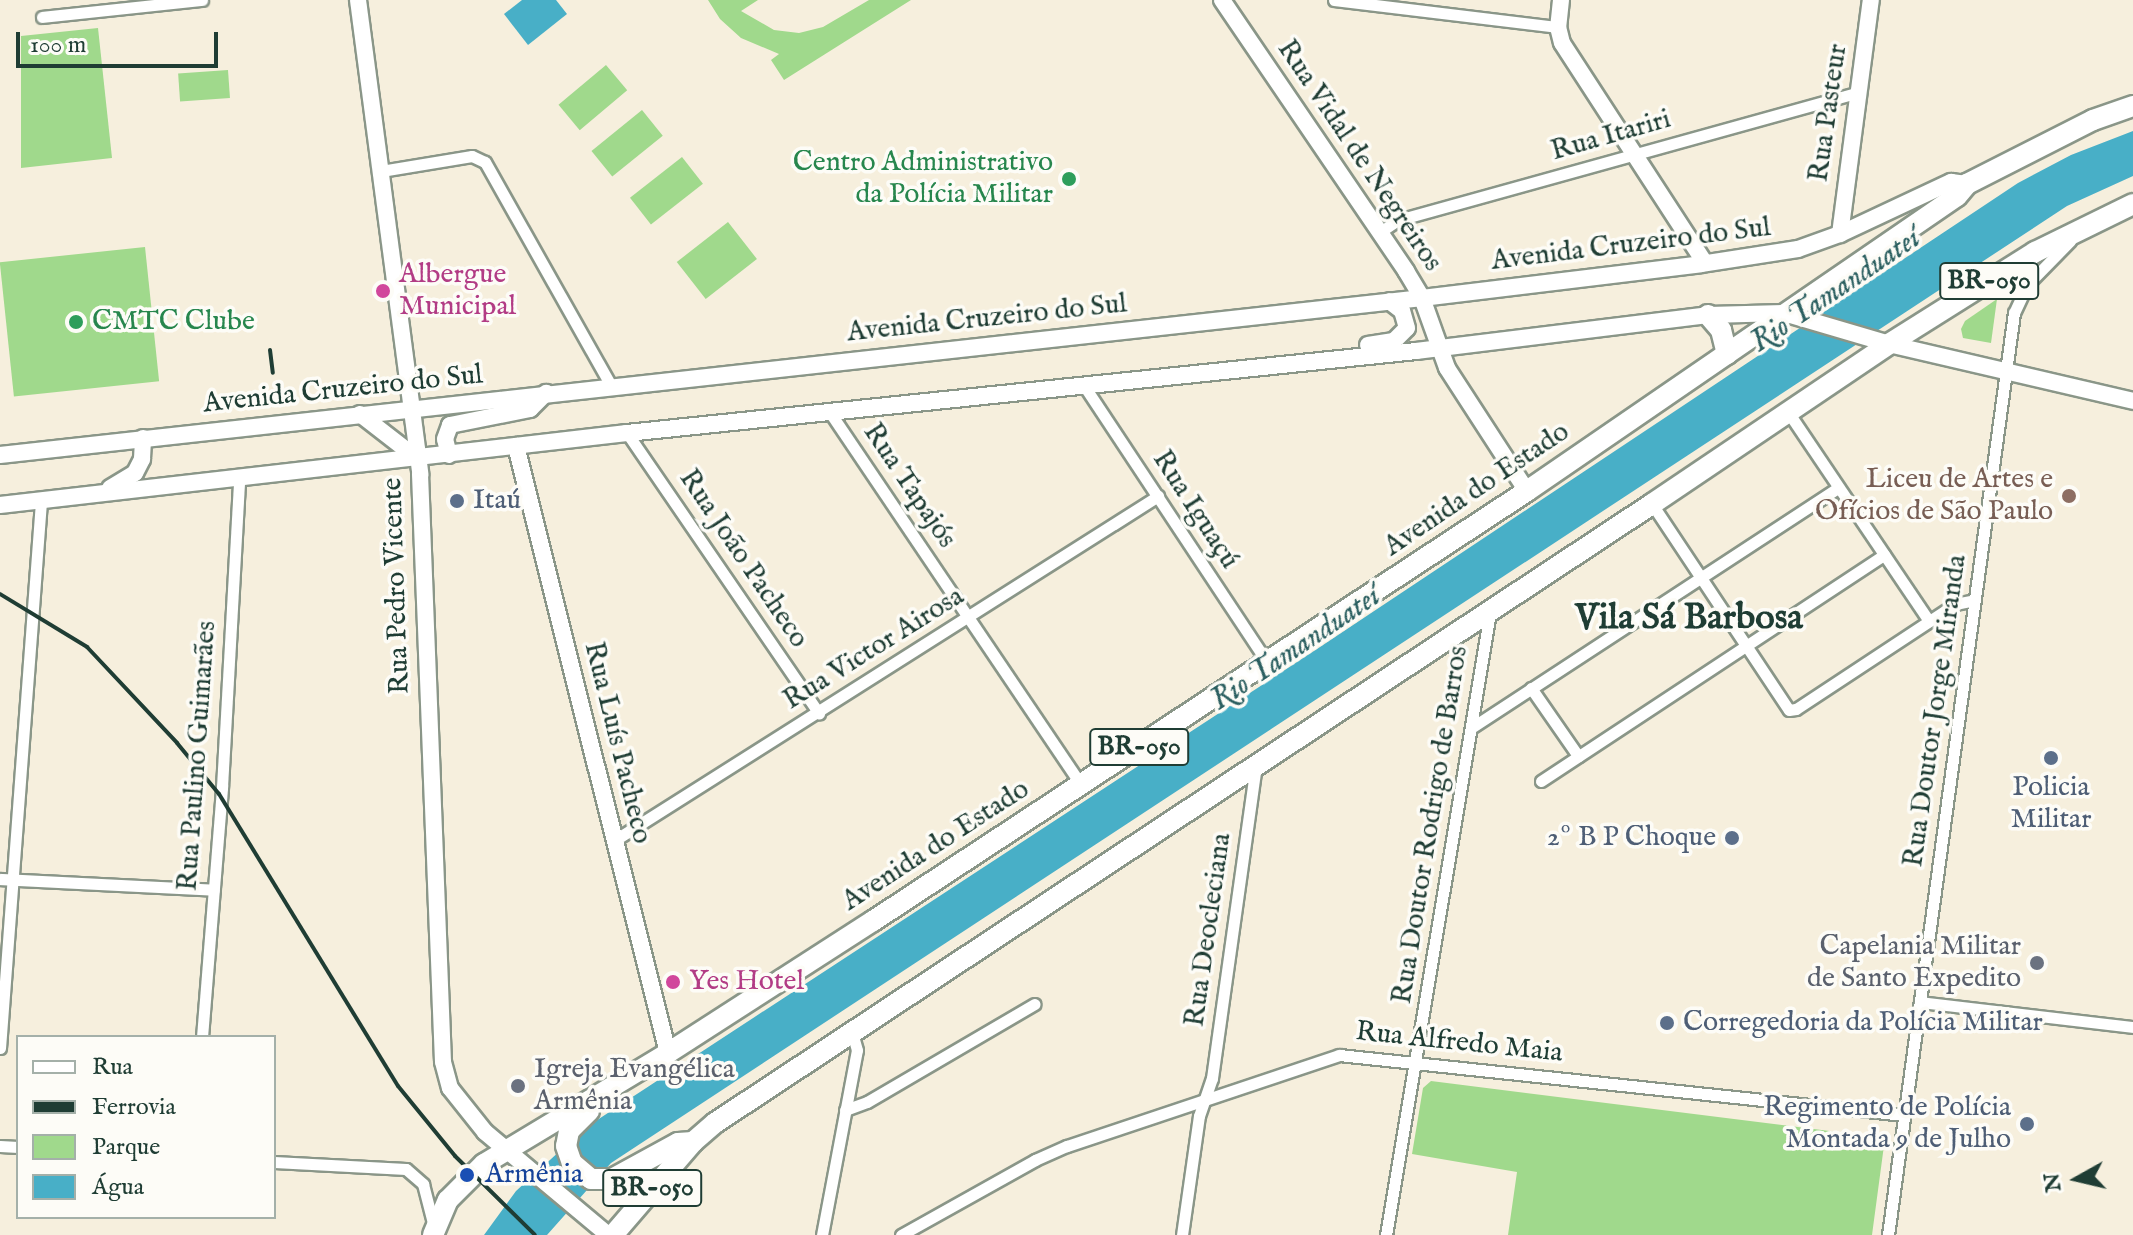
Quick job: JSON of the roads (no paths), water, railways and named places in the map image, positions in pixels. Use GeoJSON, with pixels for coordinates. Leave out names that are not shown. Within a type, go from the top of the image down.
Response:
{"type":"FeatureCollection","features":[{"type":"Feature","properties":{"kind":"highway","name":"Avenida do Estado"},"geometry":{"type":"LineString","coordinates":[[434,1233],[458,1187],[484,1164],[668,1053],[1527,491],[1957,196],[1967,184],[2093,120],[2133,106]]}},
{"type":"Feature","properties":{"kind":"highway","name":"BR-050"},"geometry":{"type":"LineString","coordinates":[[611,1235],[693,1142],[715,1123],[1490,612],[1889,344],[2035,252],[2133,204]]}},
{"type":"Feature","properties":{"kind":"highway"},"geometry":{"type":"LineString","coordinates":[[1708,315],[1721,330],[1727,354]]}},
{"type":"Feature","properties":{"kind":"highway"},"geometry":{"type":"LineString","coordinates":[[604,1092],[602,1100],[575,1122],[566,1146],[576,1169],[591,1179],[619,1177],[678,1143],[693,1142]]}},
{"type":"Feature","properties":{"kind":"main road","name":"Rua Pedro Vicente"},"geometry":{"type":"LineString","coordinates":[[358,0],[418,459],[443,1062],[457,1100],[485,1132],[611,1235]]}},
{"type":"Feature","properties":{"kind":"main road","name":"Rua Vidal de Negreiros"},"geometry":{"type":"LineString","coordinates":[[1222,0],[1422,298],[1447,368],[1527,491]]}},
{"type":"Feature","properties":{"kind":"main road"},"geometry":{"type":"LineString","coordinates":[[1561,0],[1558,27],[1562,43],[1705,263]]}},
{"type":"Feature","properties":{"kind":"main road","name":"Rua Pasteur"},"geometry":{"type":"LineString","coordinates":[[1840,234],[1871,0]]}},
{"type":"Feature","properties":{"kind":"main road","name":"Avenida Cruzeiro do Sul"},"geometry":{"type":"LineString","coordinates":[[0,455],[1422,298],[1705,263],[1798,249],[1840,234],[1951,182],[1967,184]]}},
{"type":"Feature","properties":{"kind":"main road"},"geometry":{"type":"LineString","coordinates":[[1292,364],[1303,354],[1399,338],[1407,323],[1402,311],[1389,301]]}},
{"type":"Feature","properties":{"kind":"main road"},"geometry":{"type":"LineString","coordinates":[[0,505],[627,433],[1440,348],[1708,315],[1784,313],[1889,344],[2133,401]]}},
{"type":"Feature","properties":{"kind":"main road"},"geometry":{"type":"LineString","coordinates":[[449,455],[445,439],[450,425],[530,409],[546,393]]}},
{"type":"Feature","properties":{"kind":"main road"},"geometry":{"type":"LineString","coordinates":[[360,414],[418,459]]}},
{"type":"Feature","properties":{"kind":"main road"},"geometry":{"type":"LineString","coordinates":[[98,494],[135,473],[142,459],[143,438]]}},
{"type":"Feature","properties":{"kind":"main road","name":"Rua Luís Pacheco"},"geometry":{"type":"LineString","coordinates":[[516,446],[668,1053]]}},
{"type":"Feature","properties":{"kind":"street"},"geometry":{"type":"LineString","coordinates":[[42,17],[202,0]]}},
{"type":"Feature","properties":{"kind":"street"},"geometry":{"type":"LineString","coordinates":[[1334,0],[1558,27]]}},
{"type":"Feature","properties":{"kind":"street","name":"Rua Itariri"},"geometry":{"type":"LineString","coordinates":[[1380,232],[1398,220],[1858,92]]}},
{"type":"Feature","properties":{"kind":"street"},"geometry":{"type":"LineString","coordinates":[[381,171],[472,156],[485,162],[611,386]]}},
{"type":"Feature","properties":{"kind":"street","name":"Rua Doutor Jorge Miranda"},"geometry":{"type":"LineString","coordinates":[[1888,1235],[2014,313],[2021,295],[2042,268],[2092,222]]}},
{"type":"Feature","properties":{"kind":"street","name":"Rua Iguaçú"},"geometry":{"type":"LineString","coordinates":[[1083,384],[1267,662]]}},
{"type":"Feature","properties":{"kind":"street"},"geometry":{"type":"LineString","coordinates":[[1788,412],[1929,621]]}},
{"type":"Feature","properties":{"kind":"street","name":"Rua Tapajós"},"geometry":{"type":"LineString","coordinates":[[831,414],[1081,784]]}},
{"type":"Feature","properties":{"kind":"street","name":"Rua João Pacheco"},"geometry":{"type":"LineString","coordinates":[[627,433],[819,713]]}},
{"type":"Feature","properties":{"kind":"street","name":"Rua Paulino Guimarães"},"geometry":{"type":"LineString","coordinates":[[202,1035],[239,479]]}},
{"type":"Feature","properties":{"kind":"street"},"geometry":{"type":"LineString","coordinates":[[1471,728],[1838,488]]}},
{"type":"Feature","properties":{"kind":"street","name":"Rua Victor Airosa"},"geometry":{"type":"LineString","coordinates":[[615,840],[1158,496]]}},
{"type":"Feature","properties":{"kind":"street"},"geometry":{"type":"LineString","coordinates":[[0,1048],[6,879],[41,501]]}},
{"type":"Feature","properties":{"kind":"street"},"geometry":{"type":"LineString","coordinates":[[1652,504],[1791,711],[1955,604],[1975,600]]}},
{"type":"Feature","properties":{"kind":"street"},"geometry":{"type":"LineString","coordinates":[[1541,781],[1884,555]]}},
{"type":"Feature","properties":{"kind":"street","name":"Rua Doutor Rodrigo de Barros"},"geometry":{"type":"LineString","coordinates":[[1386,1235],[1490,612]]}},
{"type":"Feature","properties":{"kind":"street"},"geometry":{"type":"LineString","coordinates":[[1531,688],[1578,756]]}},
{"type":"Feature","properties":{"kind":"street","name":"Rua Deocleciana"},"geometry":{"type":"LineString","coordinates":[[1182,1235],[1204,1100],[1212,1078],[1256,766]]}},
{"type":"Feature","properties":{"kind":"street"},"geometry":{"type":"LineString","coordinates":[[6,879],[214,890]]}},
{"type":"Feature","properties":{"kind":"street"},"geometry":{"type":"LineString","coordinates":[[1920,1002],[2133,1027]]}},
{"type":"Feature","properties":{"kind":"street"},"geometry":{"type":"LineString","coordinates":[[845,1110],[867,1102],[1035,1004]]}},
{"type":"Feature","properties":{"kind":"street"},"geometry":{"type":"LineString","coordinates":[[822,1235],[857,1050],[852,1033]]}},
{"type":"Feature","properties":{"kind":"street","name":"Rua Alfredo Maia"},"geometry":{"type":"LineString","coordinates":[[901,1235],[1035,1160],[1123,1126],[1329,1057],[1349,1055],[1904,1115]]}},
{"type":"Feature","properties":{"kind":"street"},"geometry":{"type":"LineString","coordinates":[[276,1162],[406,1169],[423,1184],[432,1211],[434,1233]]}},
{"type":"Feature","properties":{"kind":"water"},"geometry":{"type":"Polygon","coordinates":[[[522,0],[556,0],[567,14],[528,45],[504,14],[522,0]]]}},
{"type":"Feature","properties":{"kind":"water","name":"Rio Tamanduateí"},"geometry":{"type":"Polygon","coordinates":[[[2133,131],[2133,176],[2067,206],[611,1163],[547,1235],[484,1235],[516,1191],[585,1128],[1317,649],[2018,183],[2071,155],[2133,131]]]}},
{"type":"Feature","properties":{"kind":"railway"},"geometry":{"type":"LineString","coordinates":[[270,350],[273,373]]}},
{"type":"Feature","properties":{"kind":"railway"},"geometry":{"type":"LineString","coordinates":[[0,594],[87,647],[177,743],[219,794],[398,1086],[455,1156],[535,1235]]}},
{"type":"Feature","properties":{"kind":"place","name":"Centro Administrativo da Polícia Militar"},"geometry":{"type":"Point","coordinates":[1069,179]}},
{"type":"Feature","properties":{"kind":"place","name":"Albergue Municipal"},"geometry":{"type":"Point","coordinates":[383,291]}},
{"type":"Feature","properties":{"kind":"place","name":"CMTC Clube"},"geometry":{"type":"Point","coordinates":[76,322]}},
{"type":"Feature","properties":{"kind":"place","name":"Liceu de Artes e Ofícios de São Paulo"},"geometry":{"type":"Point","coordinates":[2069,496]}},
{"type":"Feature","properties":{"kind":"place","name":"Itaú"},"geometry":{"type":"Point","coordinates":[457,501]}},
{"type":"Feature","properties":{"kind":"place","name":"Policia Militar"},"geometry":{"type":"Point","coordinates":[2051,758]}},
{"type":"Feature","properties":{"kind":"place","name":"2º B P Choque"},"geometry":{"type":"Point","coordinates":[1732,838]}},
{"type":"Feature","properties":{"kind":"place","name":"Capelania Militar de Santo Expedito"},"geometry":{"type":"Point","coordinates":[2037,963]}},
{"type":"Feature","properties":{"kind":"place","name":"Yes Hotel"},"geometry":{"type":"Point","coordinates":[673,982]}},
{"type":"Feature","properties":{"kind":"place","name":"Corregedoria da Polícia Militar"},"geometry":{"type":"Point","coordinates":[1667,1023]}},
{"type":"Feature","properties":{"kind":"place","name":"Igreja Evangélica Armênia"},"geometry":{"type":"Point","coordinates":[518,1086]}},
{"type":"Feature","properties":{"kind":"place","name":"Regimento de Polícia Montada 9 de Julho"},"geometry":{"type":"Point","coordinates":[2027,1124]}},
{"type":"Feature","properties":{"kind":"place","name":"Armênia"},"geometry":{"type":"Point","coordinates":[467,1175]}},
{"type":"Feature","properties":{"kind":"district","name":"Vila Sá Barbosa"},"geometry":{"type":"Point","coordinates":[1689,619]}}]}
